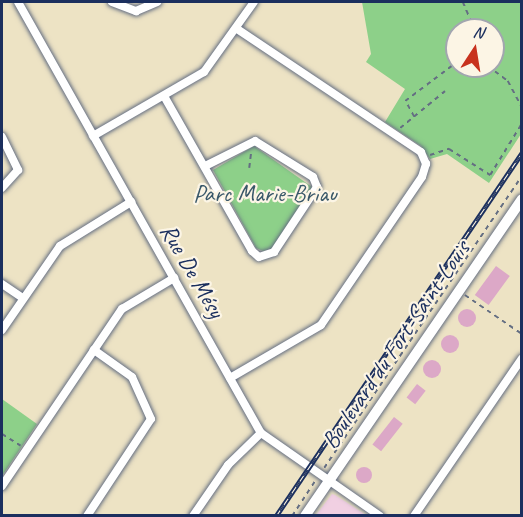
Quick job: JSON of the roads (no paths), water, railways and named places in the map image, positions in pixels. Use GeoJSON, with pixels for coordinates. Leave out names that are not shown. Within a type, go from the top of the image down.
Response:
{"type":"FeatureCollection","features":[{"type":"Feature","properties":{"kind":"street","name":"Rue De Mésy"},"geometry":{"type":"LineString","coordinates":[[18,2],[261,433],[380,516]]}},
{"type":"Feature","properties":{"kind":"street"},"geometry":{"type":"LineString","coordinates":[[112,2],[136,11],[157,2]]}},
{"type":"Feature","properties":{"kind":"street"},"geometry":{"type":"LineString","coordinates":[[93,135],[208,69],[255,2]]}},
{"type":"Feature","properties":{"kind":"street"},"geometry":{"type":"LineString","coordinates":[[230,378],[321,325],[422,177],[426,156],[237,29]]}},
{"type":"Feature","properties":{"kind":"street"},"geometry":{"type":"LineString","coordinates":[[164,96],[252,251],[264,258],[274,252],[318,184],[255,141],[205,166]]}},
{"type":"Feature","properties":{"kind":"street"},"geometry":{"type":"LineString","coordinates":[[2,137],[18,173],[2,188]]}},
{"type":"Feature","properties":{"kind":"street","name":"Boulevard du Fort-Saint-Louis"},"geometry":{"type":"LineString","coordinates":[[305,516],[522,199]]}},
{"type":"Feature","properties":{"kind":"street"},"geometry":{"type":"LineString","coordinates":[[2,330],[67,240],[131,202]]}},
{"type":"Feature","properties":{"kind":"street"},"geometry":{"type":"LineString","coordinates":[[2,486],[126,306],[174,278]]}},
{"type":"Feature","properties":{"kind":"street"},"geometry":{"type":"LineString","coordinates":[[2,284],[23,298]]}},
{"type":"Feature","properties":{"kind":"street"},"geometry":{"type":"LineString","coordinates":[[87,516],[151,419],[132,377],[94,350]]}},
{"type":"Feature","properties":{"kind":"street"},"geometry":{"type":"LineString","coordinates":[[414,516],[522,358]]}},
{"type":"Feature","properties":{"kind":"street"},"geometry":{"type":"LineString","coordinates":[[193,516],[228,465],[261,433]]}},
{"type":"Feature","properties":{"kind":"railway"},"geometry":{"type":"LineString","coordinates":[[276,516],[522,153]]}},
{"type":"Feature","properties":{"kind":"park label","name":"Parc Marie-Briau"},"geometry":{"type":"Point","coordinates":[265,194]}}]}
